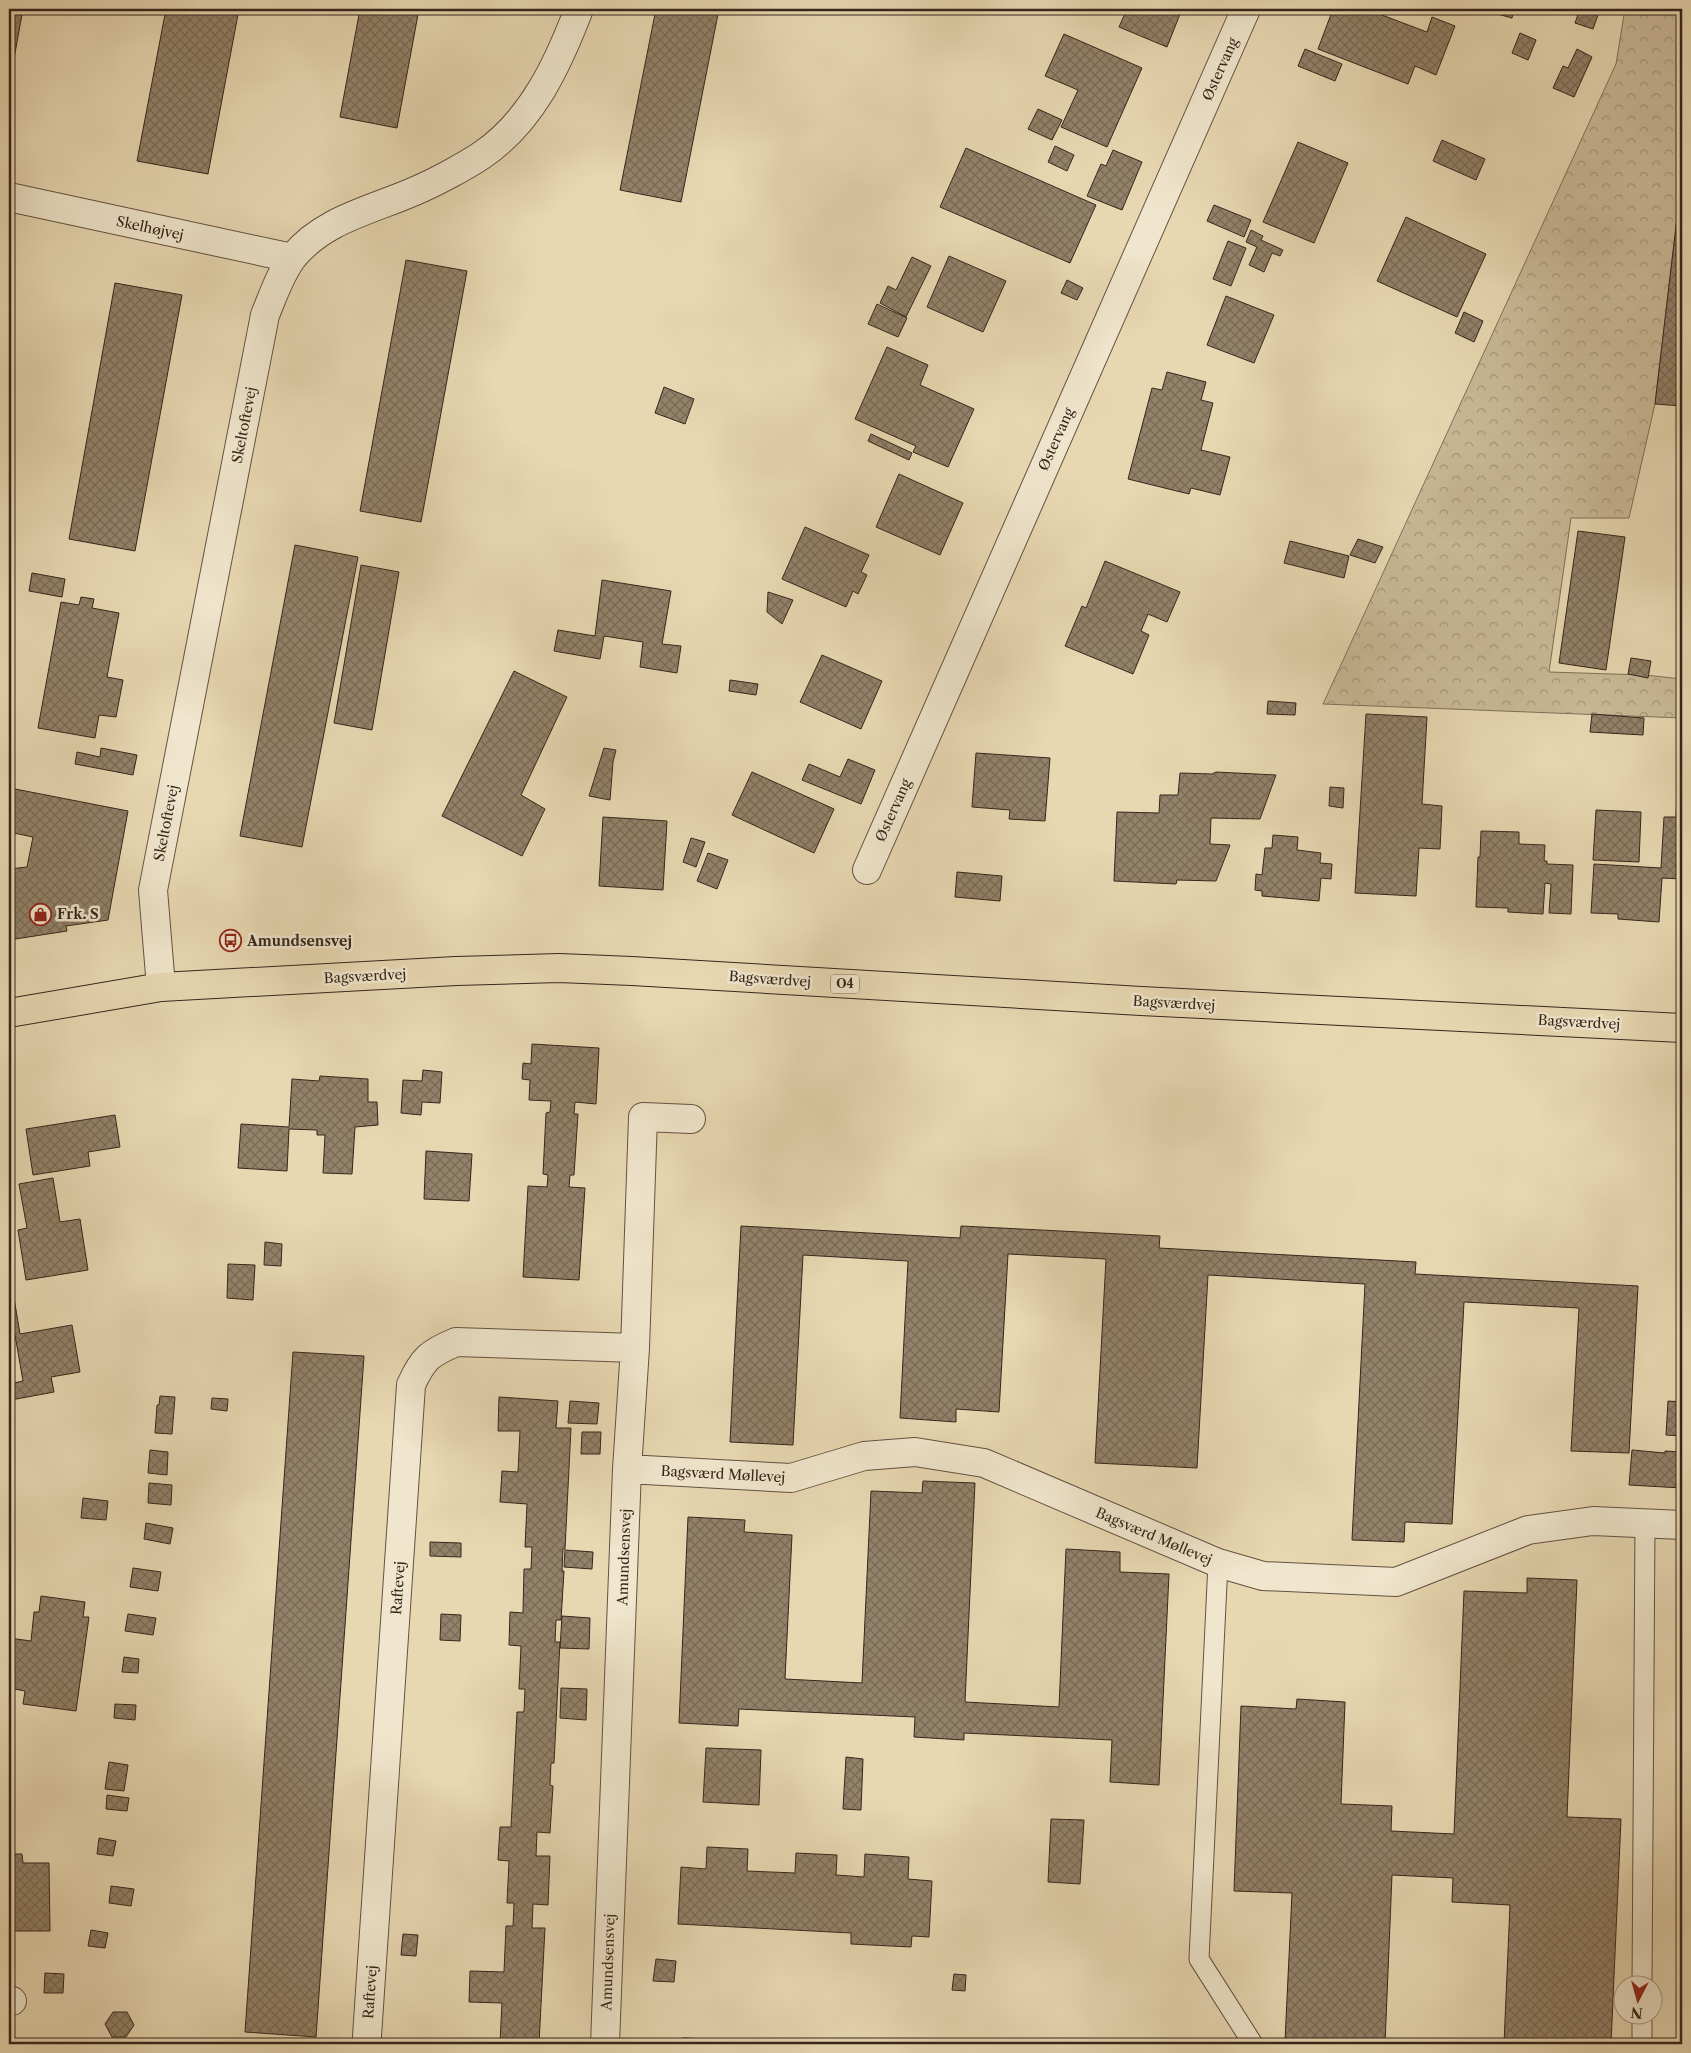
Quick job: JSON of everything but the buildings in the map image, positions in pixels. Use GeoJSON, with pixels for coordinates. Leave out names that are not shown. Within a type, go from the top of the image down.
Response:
{"type":"FeatureCollection","features":[{"type":"Feature","properties":{"kind":"main road","name":"Bagsværdvej"},"geometry":{"type":"LineString","coordinates":[[9,1013],[161,987],[456,971],[558,968],[1141,1001],[1682,1028]]}},
{"type":"Feature","properties":{"kind":"street","name":"Skeltoftevej"},"geometry":{"type":"LineString","coordinates":[[161,987],[153,890],[265,315],[278,284],[292,258],[311,239],[332,224],[415,191],[482,155],[518,121],[539,94],[553,72],[579,9]]}},
{"type":"Feature","properties":{"kind":"street","name":"Østervang"},"geometry":{"type":"LineString","coordinates":[[867,870],[1246,9]]}},
{"type":"Feature","properties":{"kind":"street","name":"Skelhøjvej"},"geometry":{"type":"LineString","coordinates":[[9,197],[292,258]]}},
{"type":"Feature","properties":{"kind":"street","name":"Amundsensvej"},"geometry":{"type":"LineString","coordinates":[[605,2044],[627,1469],[635,1348],[643,1117],[691,1119]]}},
{"type":"Feature","properties":{"kind":"street","name":"Raftevej"},"geometry":{"type":"LineString","coordinates":[[368,2036],[411,1385],[419,1366],[435,1351],[456,1342],[635,1348]]}},
{"type":"Feature","properties":{"kind":"street","name":"Bagsværd Møllevej"},"geometry":{"type":"LineString","coordinates":[[627,1469],[791,1478],[864,1456],[915,1452],[974,1461],[984,1463],[1218,1563],[1263,1576],[1396,1582],[1528,1530],[1589,1522],[1682,1525]]}},
{"type":"Feature","properties":{"kind":"lane"},"geometry":{"type":"LineString","coordinates":[[1642,1976],[1645,1523]]}},
{"type":"Feature","properties":{"kind":"lane"},"geometry":{"type":"LineString","coordinates":[[1218,1563],[1198,1959],[1252,2044]]}},
{"type":"Feature","properties":{"kind":"lane"},"geometry":{"type":"LineString","coordinates":[[1642,2026],[1642,2044]]}},
{"type":"Feature","properties":{"kind":"green space"},"geometry":{"type":"Polygon","coordinates":[[[1625,9],[1682,9],[1682,176],[1655,404],[1629,518],[1571,518],[1549,672],[1645,675],[1682,679],[1682,718],[1323,704],[1616,64],[1625,9]]]}},
{"type":"Feature","properties":{"kind":"place","name":"Frk. S"},"geometry":{"type":"Point","coordinates":[41,914]}},
{"type":"Feature","properties":{"kind":"place","name":"Amundsensvej"},"geometry":{"type":"Point","coordinates":[231,941]}}]}
